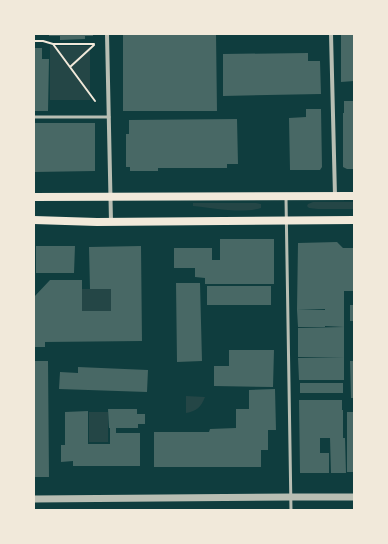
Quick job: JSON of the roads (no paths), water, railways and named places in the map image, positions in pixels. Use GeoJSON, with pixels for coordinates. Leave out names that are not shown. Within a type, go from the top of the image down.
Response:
{"type":"FeatureCollection","features":[{"type":"Feature","properties":{"kind":"main road"},"geometry":{"type":"LineString","coordinates":[[34,197],[354,196]]}},
{"type":"Feature","properties":{"kind":"main road"},"geometry":{"type":"LineString","coordinates":[[34,220],[111,222],[354,220]]}},
{"type":"Feature","properties":{"kind":"street"},"geometry":{"type":"LineString","coordinates":[[107,34],[111,222]]}},
{"type":"Feature","properties":{"kind":"street"},"geometry":{"type":"LineString","coordinates":[[331,34],[335,196]]}},
{"type":"Feature","properties":{"kind":"street"},"geometry":{"type":"LineString","coordinates":[[34,499],[354,497]]}},
{"type":"Feature","properties":{"kind":"lane"},"geometry":{"type":"LineString","coordinates":[[34,117],[109,117]]}},
{"type":"Feature","properties":{"kind":"lane"},"geometry":{"type":"LineString","coordinates":[[286,196],[291,510]]}}]}
